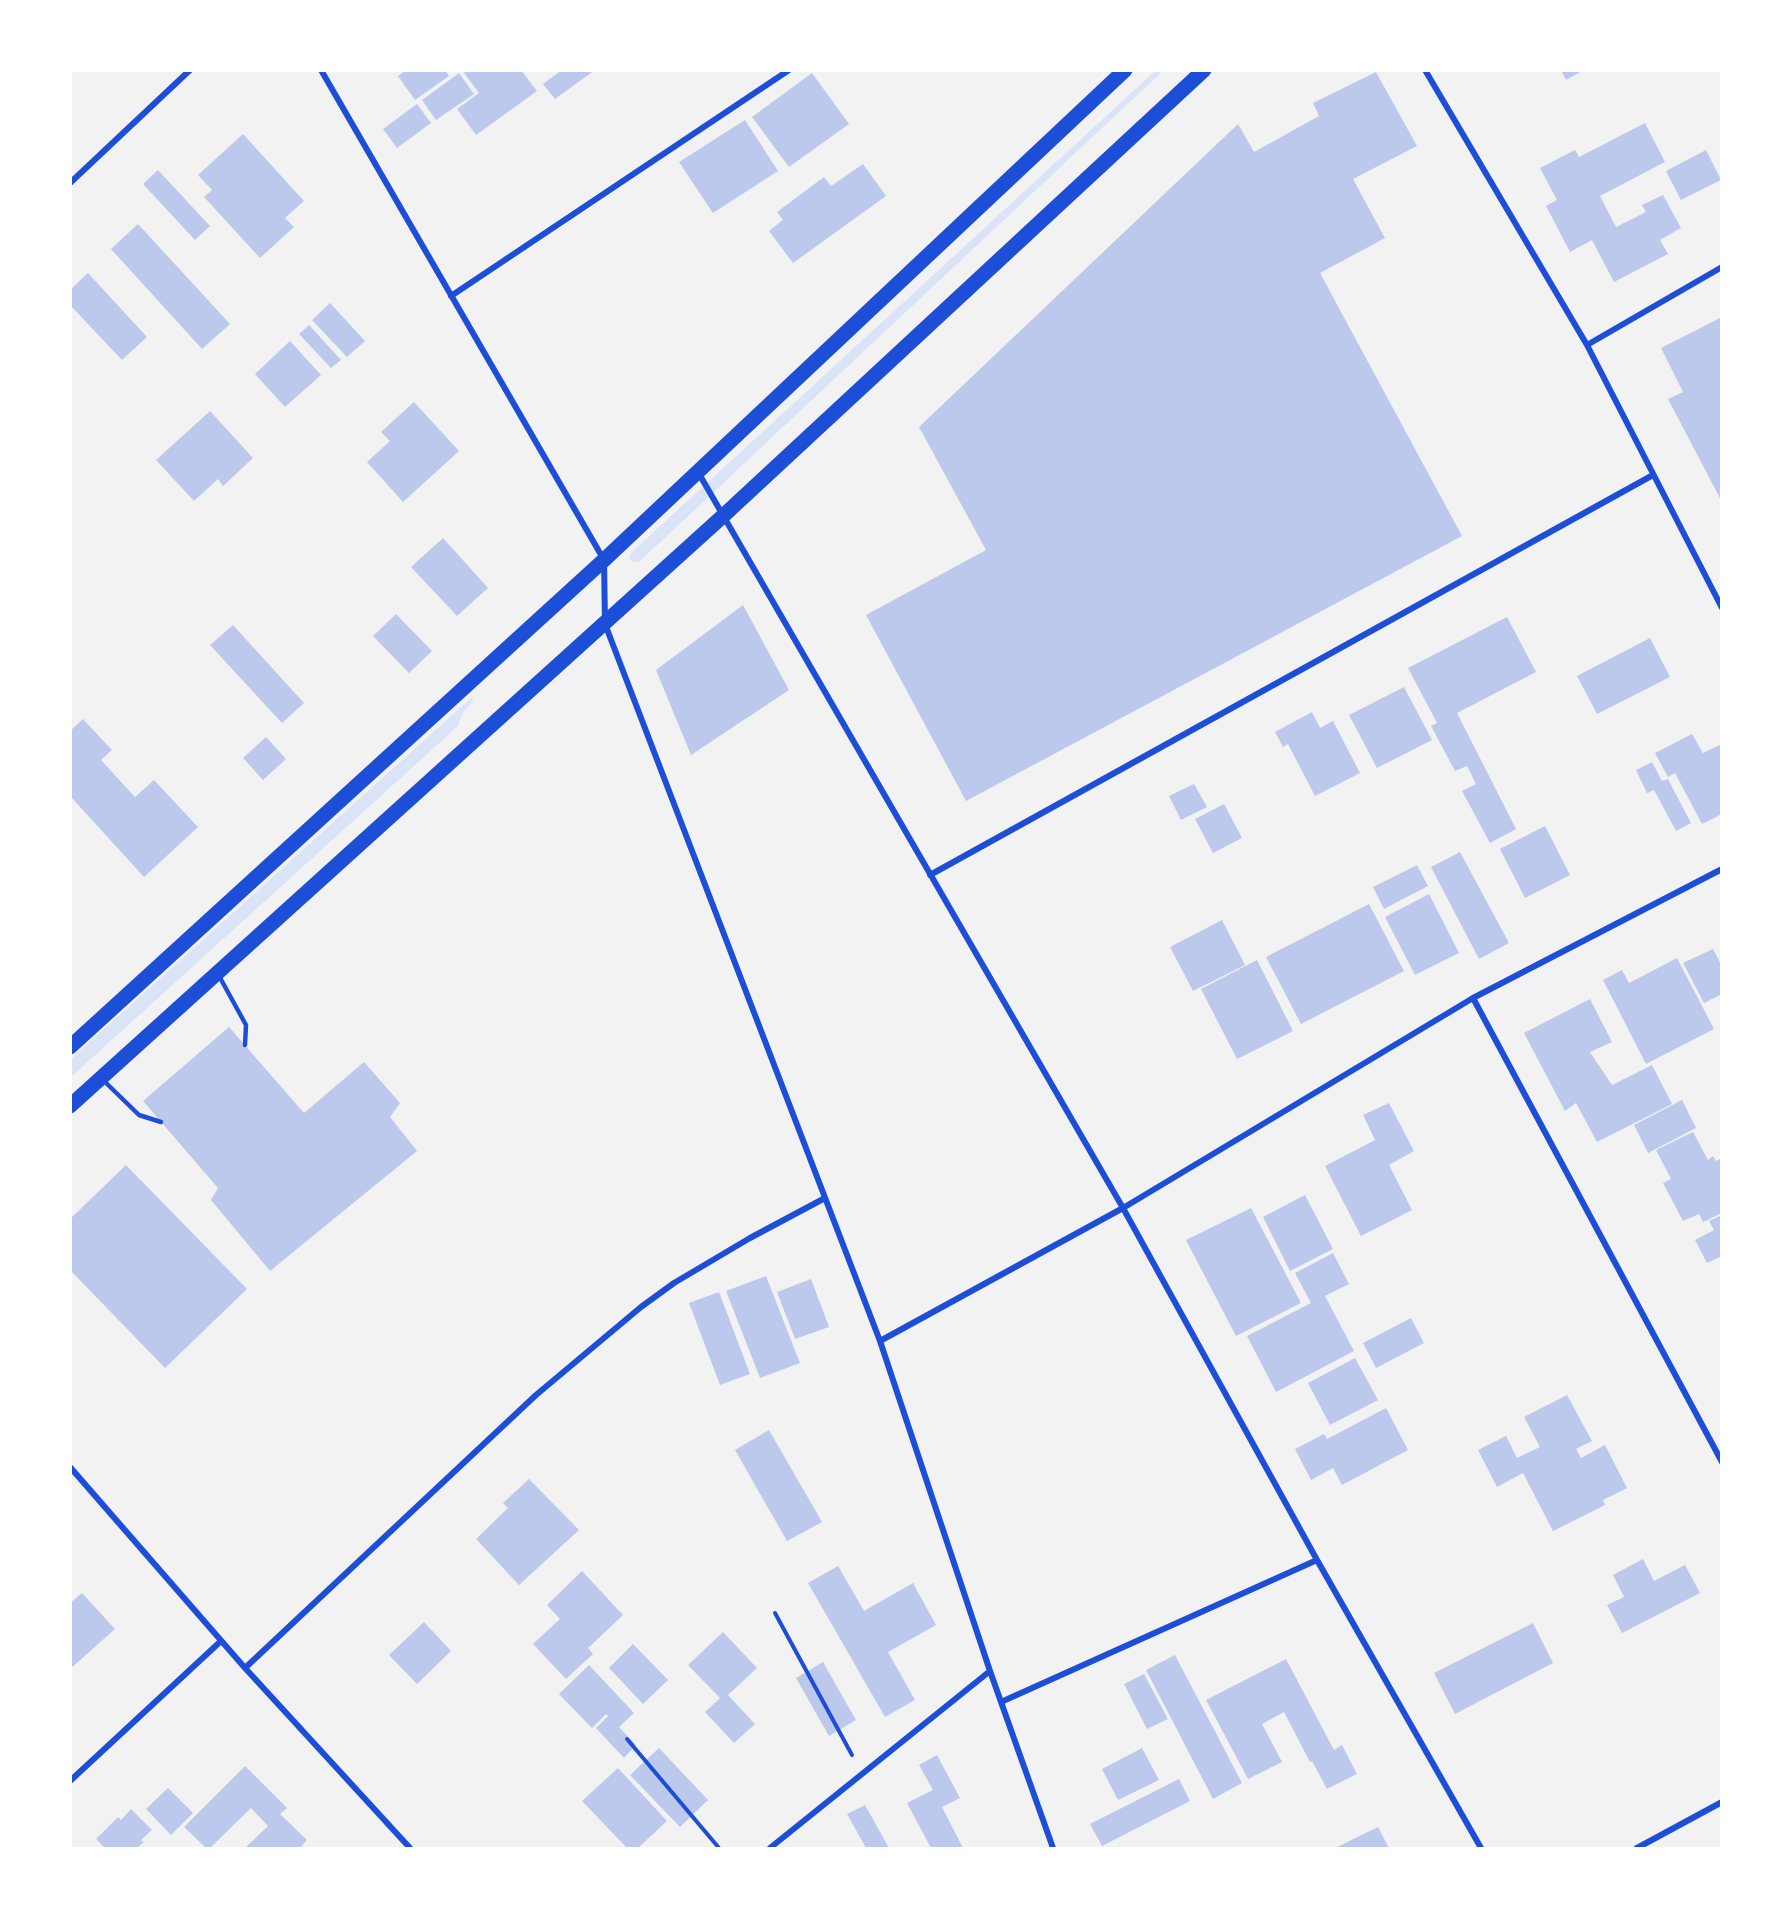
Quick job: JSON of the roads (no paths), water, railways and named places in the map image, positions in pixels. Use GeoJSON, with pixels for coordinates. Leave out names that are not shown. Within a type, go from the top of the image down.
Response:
{"type":"FeatureCollection","features":[{"type":"Feature","properties":{"kind":"main road"},"geometry":{"type":"LineString","coordinates":[[70,1047],[604,560],[1125,70]]}},
{"type":"Feature","properties":{"kind":"main road"},"geometry":{"type":"LineString","coordinates":[[70,1106],[605,624],[1204,70]]}},
{"type":"Feature","properties":{"kind":"street"},"geometry":{"type":"LineString","coordinates":[[70,183],[190,70]]}},
{"type":"Feature","properties":{"kind":"street"},"geometry":{"type":"LineString","coordinates":[[321,70],[604,560],[605,624],[880,1341],[990,1671],[1053,1848]]}},
{"type":"Feature","properties":{"kind":"street"},"geometry":{"type":"LineString","coordinates":[[451,296],[789,70]]}},
{"type":"Feature","properties":{"kind":"street"},"geometry":{"type":"LineString","coordinates":[[1425,70],[1587,345],[1722,608]]}},
{"type":"Feature","properties":{"kind":"street"},"geometry":{"type":"LineString","coordinates":[[1587,345],[1722,267]]}},
{"type":"Feature","properties":{"kind":"street"},"geometry":{"type":"LineString","coordinates":[[698,471],[1123,1208],[1317,1560],[1481,1848]]}},
{"type":"Feature","properties":{"kind":"street"},"geometry":{"type":"LineString","coordinates":[[930,875],[1653,475]]}},
{"type":"Feature","properties":{"kind":"street"},"geometry":{"type":"LineString","coordinates":[[880,1341],[1123,1208],[1473,998],[1722,869]]}},
{"type":"Feature","properties":{"kind":"street"},"geometry":{"type":"LineString","coordinates":[[1473,998],[1722,1462]]}},
{"type":"Feature","properties":{"kind":"street"},"geometry":{"type":"LineString","coordinates":[[245,1668],[536,1395],[641,1307],[674,1283],[750,1238],[825,1198]]}},
{"type":"Feature","properties":{"kind":"street"},"geometry":{"type":"LineString","coordinates":[[70,1467],[245,1668],[410,1848]]}},
{"type":"Feature","properties":{"kind":"street"},"geometry":{"type":"LineString","coordinates":[[1001,1702],[1317,1560]]}},
{"type":"Feature","properties":{"kind":"street"},"geometry":{"type":"LineString","coordinates":[[70,1781],[221,1641]]}},
{"type":"Feature","properties":{"kind":"street"},"geometry":{"type":"LineString","coordinates":[[770,1848],[990,1671]]}},
{"type":"Feature","properties":{"kind":"street"},"geometry":{"type":"LineString","coordinates":[[1637,1848],[1722,1802]]}},
{"type":"Feature","properties":{"kind":"lane"},"geometry":{"type":"LineString","coordinates":[[218,974],[246,1025],[245,1045]]}},
{"type":"Feature","properties":{"kind":"lane"},"geometry":{"type":"LineString","coordinates":[[102,1078],[139,1115],[161,1122]]}}]}
